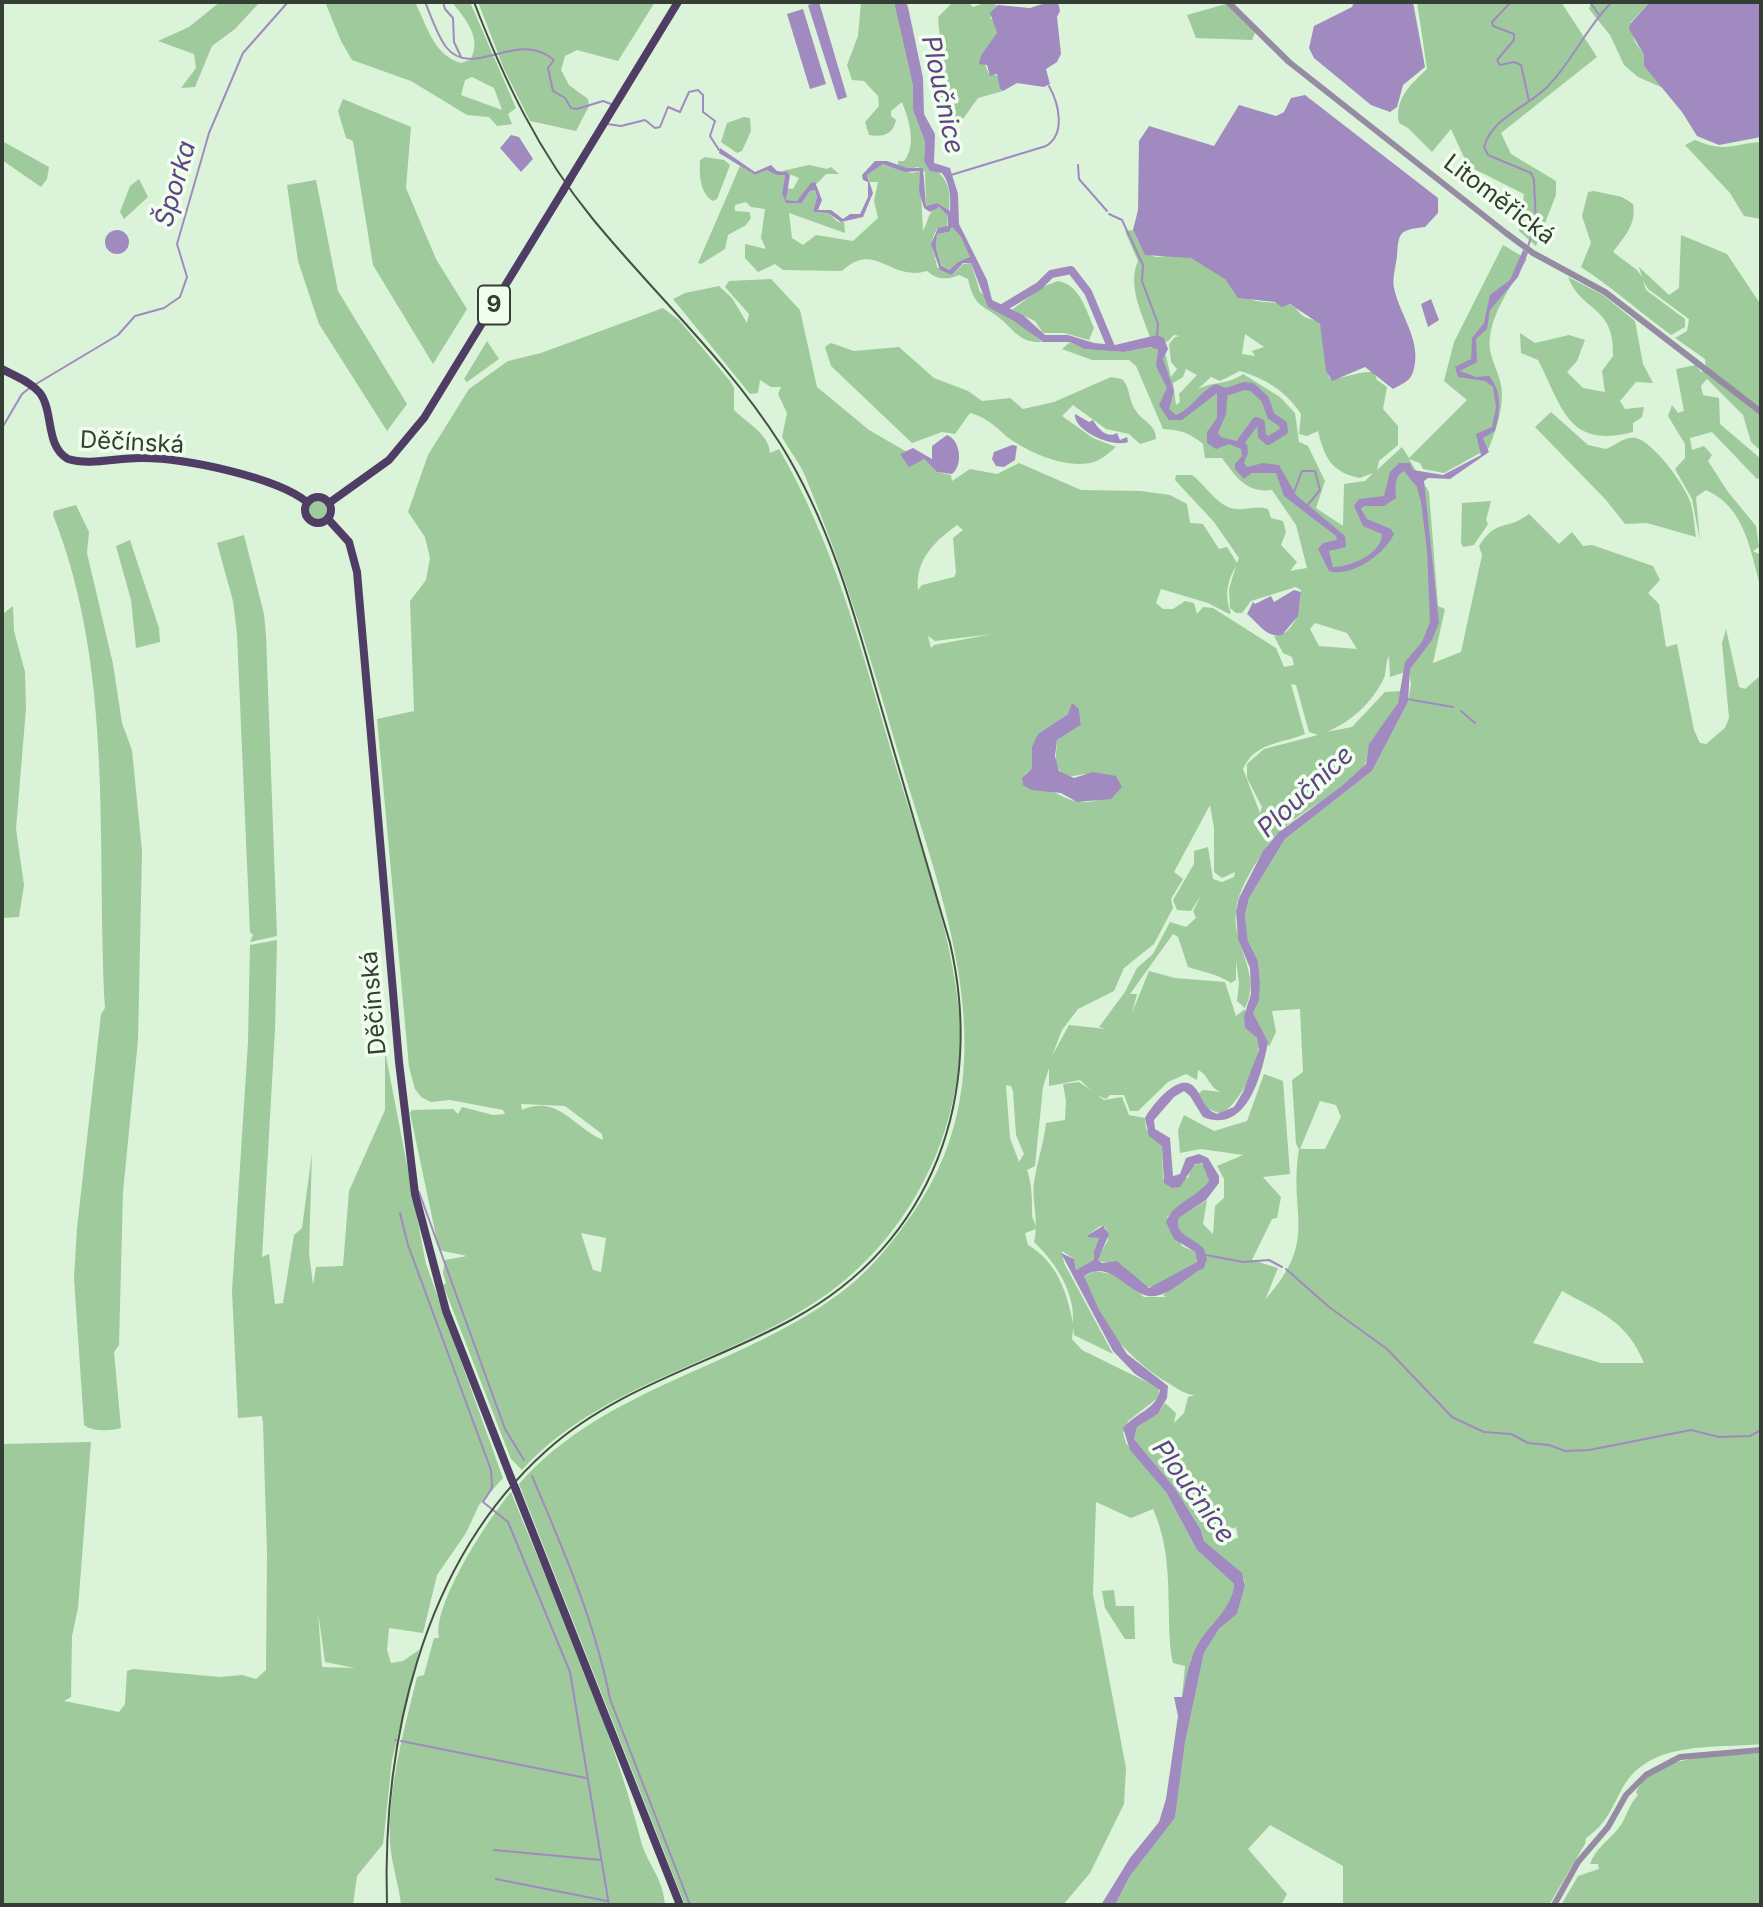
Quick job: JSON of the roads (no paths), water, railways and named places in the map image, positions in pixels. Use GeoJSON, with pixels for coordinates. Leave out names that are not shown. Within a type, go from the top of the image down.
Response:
{"type":"FeatureCollection","features":[{"type":"Feature","properties":{"kind":"main road","name":"9"},"geometry":{"type":"LineString","coordinates":[[328,503],[390,460],[424,418],[678,2]]}},
{"type":"Feature","properties":{"kind":"main road","name":"Děčínská"},"geometry":{"type":"LineString","coordinates":[[2,369],[32,386],[44,400],[56,446],[68,459],[162,458],[279,485],[307,502]]}},
{"type":"Feature","properties":{"kind":"main road"},"geometry":{"type":"LineString","coordinates":[[319,497],[328,503],[331,511],[328,519],[321,523],[310,521],[305,514],[307,502],[319,497]]}},
{"type":"Feature","properties":{"kind":"main road","name":"Děčínská"},"geometry":{"type":"LineString","coordinates":[[328,519],[349,542],[357,572],[399,1062],[415,1194],[446,1311],[680,1905]]}},
{"type":"Feature","properties":{"kind":"street","name":"Litoměřická"},"geometry":{"type":"LineString","coordinates":[[1228,2],[1289,62],[1521,244],[1605,292],[1761,412]]}},
{"type":"Feature","properties":{"kind":"street"},"geometry":{"type":"LineString","coordinates":[[1554,1905],[1578,1862],[1608,1826],[1626,1795],[1646,1775],[1680,1757],[1761,1750]]}},
{"type":"Feature","properties":{"kind":"waterway","name":"Šporka"},"geometry":{"type":"LineString","coordinates":[[36,384],[118,335],[135,316],[164,308],[180,297],[187,277],[177,244],[209,133],[243,53],[288,2]]}},
{"type":"Feature","properties":{"kind":"waterway","name":"Šporka"},"geometry":{"type":"LineString","coordinates":[[425,2],[443,42],[457,56],[482,58],[525,49],[540,52],[554,60],[548,68],[553,91],[565,98],[571,108],[577,109],[603,101],[611,104]]}},
{"type":"Feature","properties":{"kind":"waterway"},"geometry":{"type":"LineString","coordinates":[[443,2],[453,18],[454,42],[461,57]]}},
{"type":"Feature","properties":{"kind":"waterway"},"geometry":{"type":"LineString","coordinates":[[1511,2],[1492,22],[1493,26],[1514,34],[1514,40],[1497,60],[1500,65],[1514,62],[1521,65],[1529,101]]}},
{"type":"Feature","properties":{"kind":"waterway"},"geometry":{"type":"LineString","coordinates":[[1590,2],[1599,15]]}},
{"type":"Feature","properties":{"kind":"waterway"},"geometry":{"type":"LineString","coordinates":[[1528,246],[1536,223],[1534,180],[1531,173],[1488,155],[1484,147],[1494,128],[1538,95],[1555,78],[1594,22],[1612,2]]}},
{"type":"Feature","properties":{"kind":"waterway"},"geometry":{"type":"LineString","coordinates":[[951,175],[1046,146],[1052,141],[1059,118],[1056,101],[1049,86]]}},
{"type":"Feature","properties":{"kind":"waterway","name":"Šporka"},"geometry":{"type":"LineString","coordinates":[[607,124],[621,126],[645,120],[655,128],[660,127],[668,107],[680,112],[689,92],[698,90],[703,95],[703,112],[715,121],[710,136],[719,150]]}},
{"type":"Feature","properties":{"kind":"waterway"},"geometry":{"type":"LineString","coordinates":[[1078,165],[1079,179],[1107,211]]}},
{"type":"Feature","properties":{"kind":"waterway"},"geometry":{"type":"LineString","coordinates":[[1109,214],[1122,220],[1143,265],[1142,281],[1158,324],[1157,336]]}},
{"type":"Feature","properties":{"kind":"waterway"},"geometry":{"type":"LineString","coordinates":[[1001,309],[1039,286],[1051,274],[1071,270],[1088,292],[1111,347]]}},
{"type":"Feature","properties":{"kind":"waterway"},"geometry":{"type":"LineString","coordinates":[[1223,393],[1244,386],[1252,387],[1265,399],[1271,416],[1283,424],[1284,431],[1268,441],[1262,436],[1261,423],[1256,421],[1240,443]]}},
{"type":"Feature","properties":{"kind":"waterway","name":"Šporka"},"geometry":{"type":"LineString","coordinates":[[2,428],[22,394],[31,387]]}},
{"type":"Feature","properties":{"kind":"waterway"},"geometry":{"type":"LineString","coordinates":[[1294,492],[1302,471],[1315,471],[1320,490],[1306,507]]}},
{"type":"Feature","properties":{"kind":"waterway"},"geometry":{"type":"LineString","coordinates":[[1407,699],[1453,707]]}},
{"type":"Feature","properties":{"kind":"waterway"},"geometry":{"type":"LineString","coordinates":[[1461,711],[1475,723]]}},
{"type":"Feature","properties":{"kind":"waterway"},"geometry":{"type":"LineString","coordinates":[[419,1192],[505,1429],[524,1460]]}},
{"type":"Feature","properties":{"kind":"waterway"},"geometry":{"type":"LineString","coordinates":[[400,1213],[408,1245],[491,1470],[492,1488],[483,1502],[508,1522],[570,1672],[609,1905]]}},
{"type":"Feature","properties":{"kind":"waterway"},"geometry":{"type":"LineString","coordinates":[[1206,1255],[1243,1262],[1269,1260],[1282,1267]]}},
{"type":"Feature","properties":{"kind":"waterway"},"geometry":{"type":"LineString","coordinates":[[1286,1269],[1329,1307],[1387,1349],[1452,1417],[1484,1432],[1511,1434],[1528,1443],[1549,1445],[1565,1451],[1589,1450],[1691,1430],[1719,1437],[1750,1436],[1761,1430]]}},
{"type":"Feature","properties":{"kind":"waterway"},"geometry":{"type":"LineString","coordinates":[[532,1476],[577,1586],[596,1642],[610,1699],[690,1905]]}},
{"type":"Feature","properties":{"kind":"waterway"},"geometry":{"type":"LineString","coordinates":[[401,1741],[586,1778]]}},
{"type":"Feature","properties":{"kind":"waterway"},"geometry":{"type":"LineString","coordinates":[[494,1850],[601,1860]]}},
{"type":"Feature","properties":{"kind":"waterway"},"geometry":{"type":"LineString","coordinates":[[496,1879],[607,1901]]}},
{"type":"Feature","properties":{"kind":"railway"},"geometry":{"type":"LineString","coordinates":[[387,1905],[387,1844],[392,1782],[402,1720],[418,1660],[439,1601],[468,1547],[503,1496],[546,1451],[573,1429],[633,1393],[793,1319],[842,1287],[882,1249],[914,1206],[938,1159],[953,1108],[960,1055],[959,999],[950,943],[850,601],[813,506],[781,445],[738,385],[592,218],[555,168],[524,115],[474,2]]}},
{"type":"Feature","properties":{"kind":"water label","name":"Ploučnice"},"geometry":{"type":"Point","coordinates":[942,95]}},
{"type":"Feature","properties":{"kind":"water label","name":"Ploučnice"},"geometry":{"type":"Point","coordinates":[1306,792]}},
{"type":"Feature","properties":{"kind":"water label","name":"Ploučnice"},"geometry":{"type":"Point","coordinates":[1193,1492]}}]}
